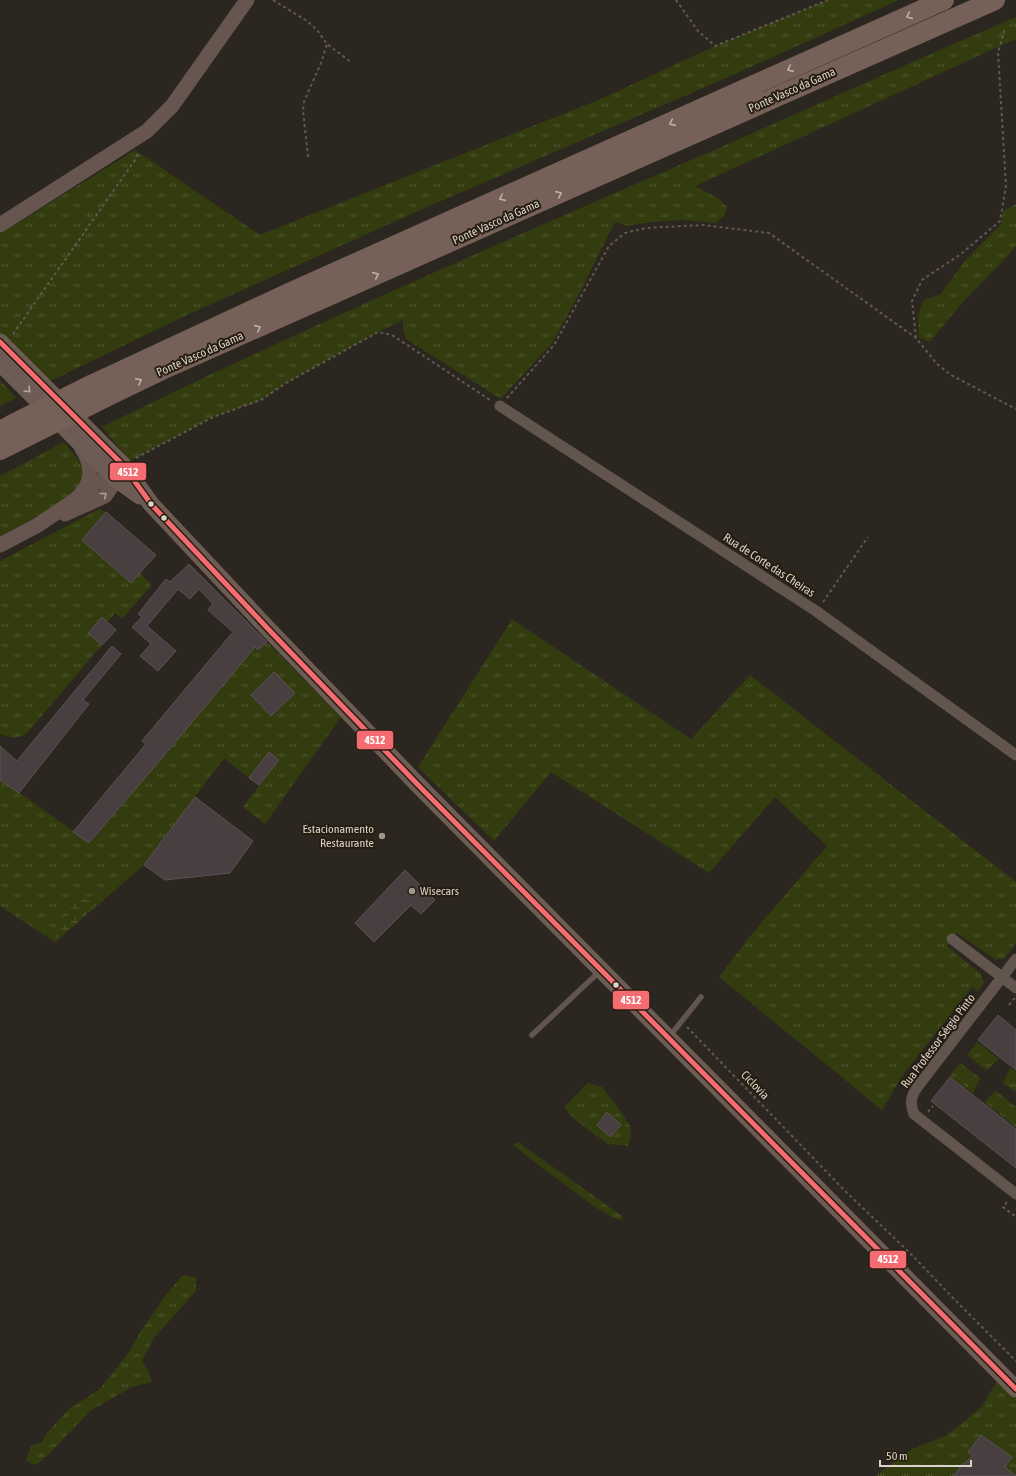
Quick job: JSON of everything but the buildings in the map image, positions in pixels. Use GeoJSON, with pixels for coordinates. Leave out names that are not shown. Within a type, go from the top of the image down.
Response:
{"type":"FeatureCollection","features":[{"type":"Feature","properties":{"kind":"highway","name":"Ponte Vasco da Gama"},"geometry":{"type":"LineString","coordinates":[[0,450],[13,431],[98,391],[304,286],[944,0]]}},
{"type":"Feature","properties":{"kind":"highway","name":"Ponte Vasco da Gama"},"geometry":{"type":"LineString","coordinates":[[98,391],[166,368],[995,0]]}},
{"type":"Feature","properties":{"kind":"main road"},"geometry":{"type":"LineString","coordinates":[[0,342],[8,361],[76,439],[122,471]]}},
{"type":"Feature","properties":{"kind":"main road"},"geometry":{"type":"LineString","coordinates":[[8,361],[122,471],[271,632],[422,789],[602,969],[1016,1389]]}},
{"type":"Feature","properties":{"kind":"street"},"geometry":{"type":"LineString","coordinates":[[0,225],[147,131],[172,106],[247,0]]}},
{"type":"Feature","properties":{"kind":"street"},"geometry":{"type":"LineString","coordinates":[[0,219],[45,196]]}},
{"type":"Feature","properties":{"kind":"street","name":"Rua de Corte das Cheiras"},"geometry":{"type":"LineString","coordinates":[[500,406],[816,611],[1016,755]]}},
{"type":"Feature","properties":{"kind":"street"},"geometry":{"type":"LineString","coordinates":[[76,439],[87,457],[90,470],[88,483],[78,496]]}},
{"type":"Feature","properties":{"kind":"street"},"geometry":{"type":"LineString","coordinates":[[0,545],[38,524],[97,482],[122,471]]}},
{"type":"Feature","properties":{"kind":"street"},"geometry":{"type":"LineString","coordinates":[[38,524],[105,496],[122,471]]}},
{"type":"Feature","properties":{"kind":"street"},"geometry":{"type":"LineString","coordinates":[[952,939],[1016,988]]}},
{"type":"Feature","properties":{"kind":"street","name":"Rua Professor Sérgio Pinto"},"geometry":{"type":"LineString","coordinates":[[1016,959],[913,1092],[911,1099],[914,1114],[921,1121],[1016,1194]]}},
{"type":"Feature","properties":{"kind":"lane"},"geometry":{"type":"LineString","coordinates":[[532,1034],[602,969]]}},
{"type":"Feature","properties":{"kind":"lane"},"geometry":{"type":"LineString","coordinates":[[669,1038],[701,997]]}},
{"type":"Feature","properties":{"kind":"path"},"geometry":{"type":"LineString","coordinates":[[273,0],[307,21],[317,30],[327,44],[351,62]]}},
{"type":"Feature","properties":{"kind":"path"},"geometry":{"type":"LineString","coordinates":[[676,0],[698,31],[715,46],[828,0]]}},
{"type":"Feature","properties":{"kind":"path"},"geometry":{"type":"LineString","coordinates":[[916,338],[912,301],[922,280],[961,254],[1000,221],[1006,186],[998,53],[1005,28]]}},
{"type":"Feature","properties":{"kind":"path"},"geometry":{"type":"LineString","coordinates":[[308,156],[303,110],[304,102],[321,63],[327,44]]}},
{"type":"Feature","properties":{"kind":"path"},"geometry":{"type":"LineString","coordinates":[[8,361],[14,332],[135,160],[138,150],[134,140]]}},
{"type":"Feature","properties":{"kind":"path"},"geometry":{"type":"LineString","coordinates":[[122,471],[214,417],[261,400],[286,383],[378,332],[392,335],[500,406],[554,345],[609,246],[624,233],[646,228],[703,225],[769,233],[916,338],[937,364],[951,375],[1016,409]]}},
{"type":"Feature","properties":{"kind":"path"},"geometry":{"type":"LineString","coordinates":[[816,611],[868,536]]}},
{"type":"Feature","properties":{"kind":"path"},"geometry":{"type":"LineString","coordinates":[[1009,1005],[1016,997]]}},
{"type":"Feature","properties":{"kind":"path","name":"Ciclovia"},"geometry":{"type":"LineString","coordinates":[[682,1022],[845,1191],[1016,1361]]}},
{"type":"Feature","properties":{"kind":"green space"},"geometry":{"type":"Polygon","coordinates":[[[828,0],[899,0],[742,71],[427,207],[185,316],[42,385],[0,342],[0,234],[135,150],[260,235],[601,99],[715,46],[828,0]]]}},
{"type":"Feature","properties":{"kind":"green space"},"geometry":{"type":"Polygon","coordinates":[[[1016,17],[1016,39],[695,186],[719,199],[727,207],[724,216],[716,223],[683,220],[625,226],[618,222],[614,224],[579,294],[552,343],[501,399],[406,339],[403,328],[403,320],[378,332],[286,383],[261,400],[213,417],[130,461],[102,427],[178,390],[406,285],[1016,17]]]}},
{"type":"Feature","properties":{"kind":"green space"},"geometry":{"type":"Polygon","coordinates":[[[1016,204],[1016,245],[1007,257],[961,304],[930,342],[919,337],[918,315],[924,300],[941,294],[964,262],[1000,225],[1003,211],[1016,204]]]}},
{"type":"Feature","properties":{"kind":"green space"},"geometry":{"type":"Polygon","coordinates":[[[0,380],[16,398],[0,406],[0,380]]]}},
{"type":"Feature","properties":{"kind":"green space"},"geometry":{"type":"Polygon","coordinates":[[[64,442],[77,458],[84,472],[81,484],[74,493],[62,503],[0,536],[0,476],[64,442]]]}},
{"type":"Feature","properties":{"kind":"green space"},"geometry":{"type":"Polygon","coordinates":[[[99,509],[106,512],[82,540],[131,583],[140,573],[151,584],[150,587],[122,619],[115,613],[107,622],[102,617],[88,632],[102,645],[27,733],[14,737],[0,734],[0,561],[99,509]]]}},
{"type":"Feature","properties":{"kind":"green space"},"geometry":{"type":"Polygon","coordinates":[[[512,619],[691,739],[750,675],[1016,882],[1016,943],[1005,958],[996,960],[957,933],[947,946],[981,974],[984,983],[978,991],[972,987],[902,1076],[882,1110],[719,977],[751,935],[827,846],[775,797],[709,873],[551,772],[494,841],[418,767],[512,619]]]}},
{"type":"Feature","properties":{"kind":"green space"},"geometry":{"type":"Polygon","coordinates":[[[267,642],[341,717],[265,824],[243,807],[279,759],[269,752],[249,778],[224,758],[144,865],[55,942],[0,906],[0,779],[90,843],[254,648],[259,650],[267,642]],[[274,672],[251,695],[271,716],[295,693],[274,672]]]}},
{"type":"Feature","properties":{"kind":"green space"},"geometry":{"type":"Polygon","coordinates":[[[90,896],[103,900],[55,942],[57,930],[71,905],[90,896]]]}},
{"type":"Feature","properties":{"kind":"green space"},"geometry":{"type":"Polygon","coordinates":[[[977,1042],[999,1059],[986,1070],[967,1055],[977,1042]]]}},
{"type":"Feature","properties":{"kind":"green space"},"geometry":{"type":"Polygon","coordinates":[[[960,1063],[980,1078],[973,1093],[950,1076],[960,1063]]]}},
{"type":"Feature","properties":{"kind":"green space"},"geometry":{"type":"Polygon","coordinates":[[[1010,1068],[1016,1072],[1016,1092],[1003,1083],[1010,1068]]]}},
{"type":"Feature","properties":{"kind":"green space"},"geometry":{"type":"Polygon","coordinates":[[[588,1083],[602,1087],[630,1126],[631,1135],[628,1146],[608,1144],[573,1118],[564,1107],[588,1083]]]}},
{"type":"Feature","properties":{"kind":"green space"},"geometry":{"type":"Polygon","coordinates":[[[996,1091],[1016,1107],[1016,1127],[984,1102],[996,1091]]]}},
{"type":"Feature","properties":{"kind":"green space"},"geometry":{"type":"Polygon","coordinates":[[[518,1142],[622,1216],[623,1221],[616,1219],[598,1209],[551,1175],[513,1145],[518,1142]]]}},
{"type":"Feature","properties":{"kind":"green space"},"geometry":{"type":"Polygon","coordinates":[[[182,1276],[196,1277],[196,1291],[154,1338],[142,1361],[148,1370],[152,1382],[132,1387],[90,1411],[48,1455],[36,1465],[26,1461],[31,1446],[42,1442],[47,1433],[69,1409],[100,1389],[129,1352],[142,1329],[166,1295],[182,1276]]]}},
{"type":"Feature","properties":{"kind":"green space"},"geometry":{"type":"Polygon","coordinates":[[[998,1379],[1016,1397],[1016,1476],[1013,1476],[1014,1474],[1005,1467],[1012,1457],[981,1435],[969,1452],[983,1463],[966,1461],[954,1476],[875,1476],[910,1450],[945,1436],[965,1421],[982,1406],[998,1379]]]}},
{"type":"Feature","properties":{"kind":"transit line","name":"4512"},"geometry":{"type":"LineString","coordinates":[[0,342],[123,465],[151,504],[271,632],[422,789],[1016,1389]]}},
{"type":"Feature","properties":{"kind":"place","name":"Estacionamento Restaurante"},"geometry":{"type":"Point","coordinates":[382,836]}},
{"type":"Feature","properties":{"kind":"place","name":"Wisecars"},"geometry":{"type":"Point","coordinates":[412,891]}}]}
